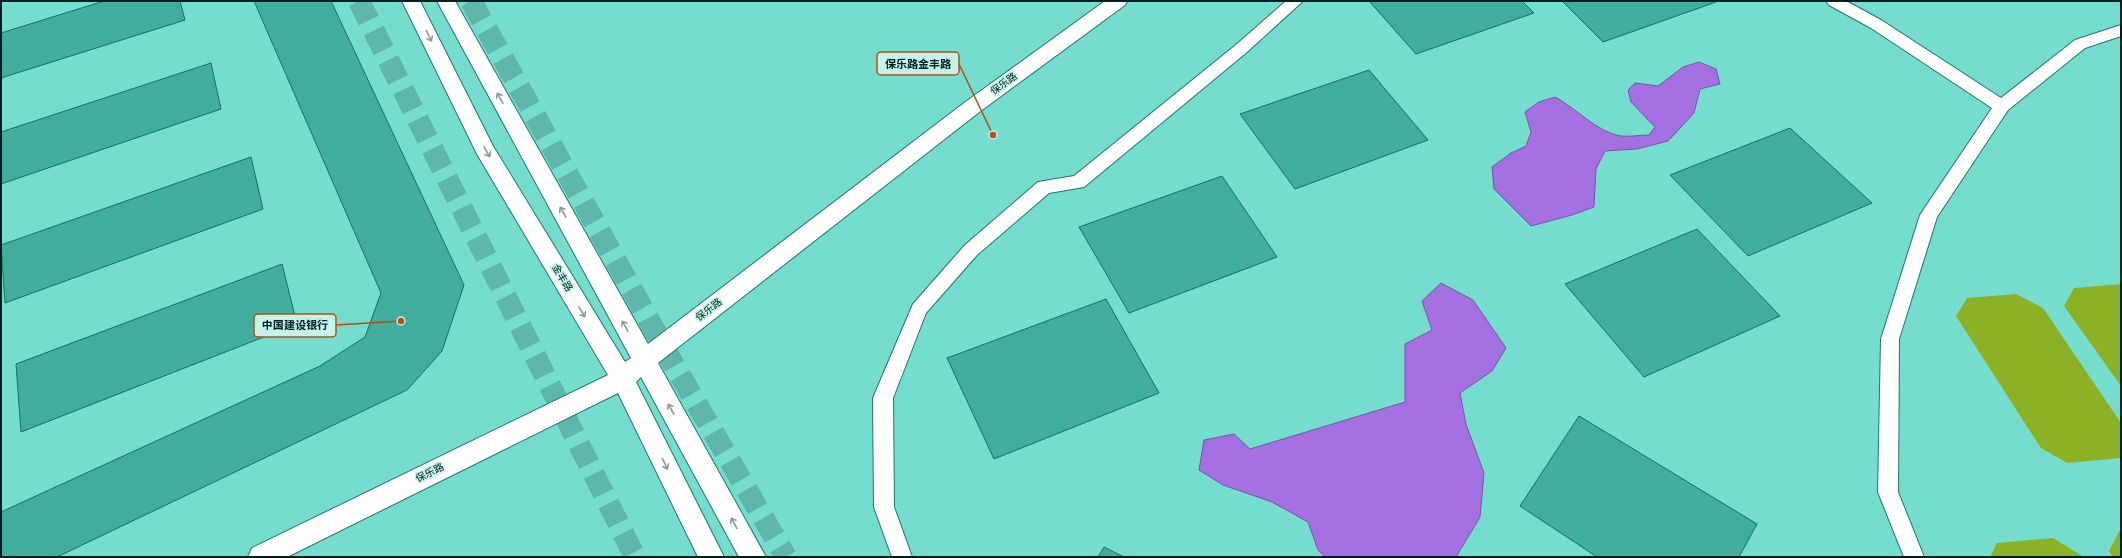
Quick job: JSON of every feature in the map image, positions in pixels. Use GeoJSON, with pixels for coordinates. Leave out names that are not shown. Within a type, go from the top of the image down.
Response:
{"type":"FeatureCollection","features":[{"type":"Feature","properties":{"kind":"main road","name":"金丰路"},"geometry":{"type":"LineString","coordinates":[[411,1],[484,149],[623,379],[711,557]]}},
{"type":"Feature","properties":{"kind":"main road"},"geometry":{"type":"LineString","coordinates":[[446,1],[753,557]]}},
{"type":"Feature","properties":{"kind":"main road","name":"保乐路"},"geometry":{"type":"LineString","coordinates":[[261,557],[623,379],[644,360],[971,108],[1118,1]]}},
{"type":"Feature","properties":{"kind":"lane"},"geometry":{"type":"LineString","coordinates":[[902,557],[884,507],[883,398],[918,309],[971,250],[1044,187],[1078,182],[1242,48],[1294,1]]}},
{"type":"Feature","properties":{"kind":"lane"},"geometry":{"type":"LineString","coordinates":[[1834,1],[1876,24],[2002,106]]}},
{"type":"Feature","properties":{"kind":"lane"},"geometry":{"type":"LineString","coordinates":[[1914,557],[1888,492],[1890,339],[1929,216],[2002,106],[2080,44],[2121,30]]}},
{"type":"Feature","properties":{"kind":"green space"},"geometry":{"type":"Polygon","coordinates":[[[2121,284],[2121,386],[2064,306],[2074,288],[2121,284]]]}},
{"type":"Feature","properties":{"kind":"green space"},"geometry":{"type":"Polygon","coordinates":[[[2016,294],[2043,308],[2121,423],[2121,458],[2067,463],[2041,448],[1956,316],[1967,298],[2016,294]]]}},
{"type":"Feature","properties":{"kind":"green space"},"geometry":{"type":"Polygon","coordinates":[[[2121,528],[2121,557],[2113,557],[2109,551],[2121,528]]]}},
{"type":"Feature","properties":{"kind":"green space"},"geometry":{"type":"Polygon","coordinates":[[[2053,538],[2084,557],[1990,557],[1997,543],[2053,538]]]}},
{"type":"Feature","properties":{"kind":"shaded area"},"geometry":{"type":"Polygon","coordinates":[[[1699,62],[1716,69],[1720,84],[1700,89],[1694,113],[1668,141],[1637,149],[1605,151],[1596,169],[1594,207],[1572,215],[1531,226],[1494,189],[1492,167],[1511,153],[1526,146],[1531,132],[1525,112],[1539,102],[1555,97],[1595,125],[1612,134],[1621,136],[1649,135],[1655,127],[1631,102],[1628,90],[1635,83],[1658,86],[1683,67],[1699,62]]]}},
{"type":"Feature","properties":{"kind":"shaded area"},"geometry":{"type":"Polygon","coordinates":[[[1441,283],[1473,300],[1506,348],[1492,371],[1460,393],[1466,424],[1484,473],[1480,517],[1456,557],[1325,557],[1318,550],[1308,522],[1272,502],[1223,485],[1199,470],[1204,440],[1234,434],[1250,449],[1405,402],[1405,344],[1432,330],[1422,301],[1441,283]]]}},
{"type":"Feature","properties":{"kind":"building"},"geometry":{"type":"Polygon","coordinates":[[[104,1],[180,1],[185,20],[1,78],[1,33],[104,1]]]}},
{"type":"Feature","properties":{"kind":"building"},"geometry":{"type":"Polygon","coordinates":[[[254,1],[331,1],[464,285],[442,351],[407,390],[57,557],[1,557],[1,512],[320,366],[365,337],[381,293],[254,1]]]}},
{"type":"Feature","properties":{"kind":"building"},"geometry":{"type":"Polygon","coordinates":[[[1369,1],[1522,1],[1534,13],[1416,54],[1369,1]]]}},
{"type":"Feature","properties":{"kind":"building"},"geometry":{"type":"Polygon","coordinates":[[[1562,1],[1715,1],[1716,2],[1603,42],[1562,1]]]}},
{"type":"Feature","properties":{"kind":"building"},"geometry":{"type":"Polygon","coordinates":[[[211,63],[221,109],[1,184],[1,132],[211,63]]]}},
{"type":"Feature","properties":{"kind":"building"},"geometry":{"type":"Polygon","coordinates":[[[1369,70],[1428,140],[1295,189],[1240,114],[1369,70]]]}},
{"type":"Feature","properties":{"kind":"building"},"geometry":{"type":"Polygon","coordinates":[[[1790,128],[1872,203],[1748,256],[1670,175],[1790,128]]]}},
{"type":"Feature","properties":{"kind":"building"},"geometry":{"type":"Polygon","coordinates":[[[251,157],[263,209],[5,303],[1,245],[251,157]]]}},
{"type":"Feature","properties":{"kind":"building"},"geometry":{"type":"Polygon","coordinates":[[[1222,176],[1277,257],[1129,313],[1079,227],[1222,176]]]}},
{"type":"Feature","properties":{"kind":"building"},"geometry":{"type":"Polygon","coordinates":[[[1697,229],[1780,316],[1644,377],[1565,284],[1697,229]]]}},
{"type":"Feature","properties":{"kind":"building"},"geometry":{"type":"Polygon","coordinates":[[[282,264],[297,324],[21,432],[16,364],[282,264]]]}},
{"type":"Feature","properties":{"kind":"building"},"geometry":{"type":"Polygon","coordinates":[[[1106,299],[1159,393],[994,459],[947,358],[1106,299]]]}},
{"type":"Feature","properties":{"kind":"building"},"geometry":{"type":"Polygon","coordinates":[[[1579,416],[1757,524],[1739,557],[1597,557],[1520,506],[1579,416]]]}},
{"type":"Feature","properties":{"kind":"building"},"geometry":{"type":"Polygon","coordinates":[[[1104,547],[1124,557],[1098,557],[1104,547]]]}},
{"type":"Feature","properties":{"kind":"tunnel"},"geometry":{"type":"LineString","coordinates":[[359,1],[635,557]]}},
{"type":"Feature","properties":{"kind":"tunnel"},"geometry":{"type":"LineString","coordinates":[[471,1],[674,365],[786,557]]}},
{"type":"Feature","properties":{"kind":"place","name":"保乐路金丰路"},"geometry":{"type":"Point","coordinates":[993,135]}},
{"type":"Feature","properties":{"kind":"place","name":"中国建设银行"},"geometry":{"type":"Point","coordinates":[401,321]}}]}
